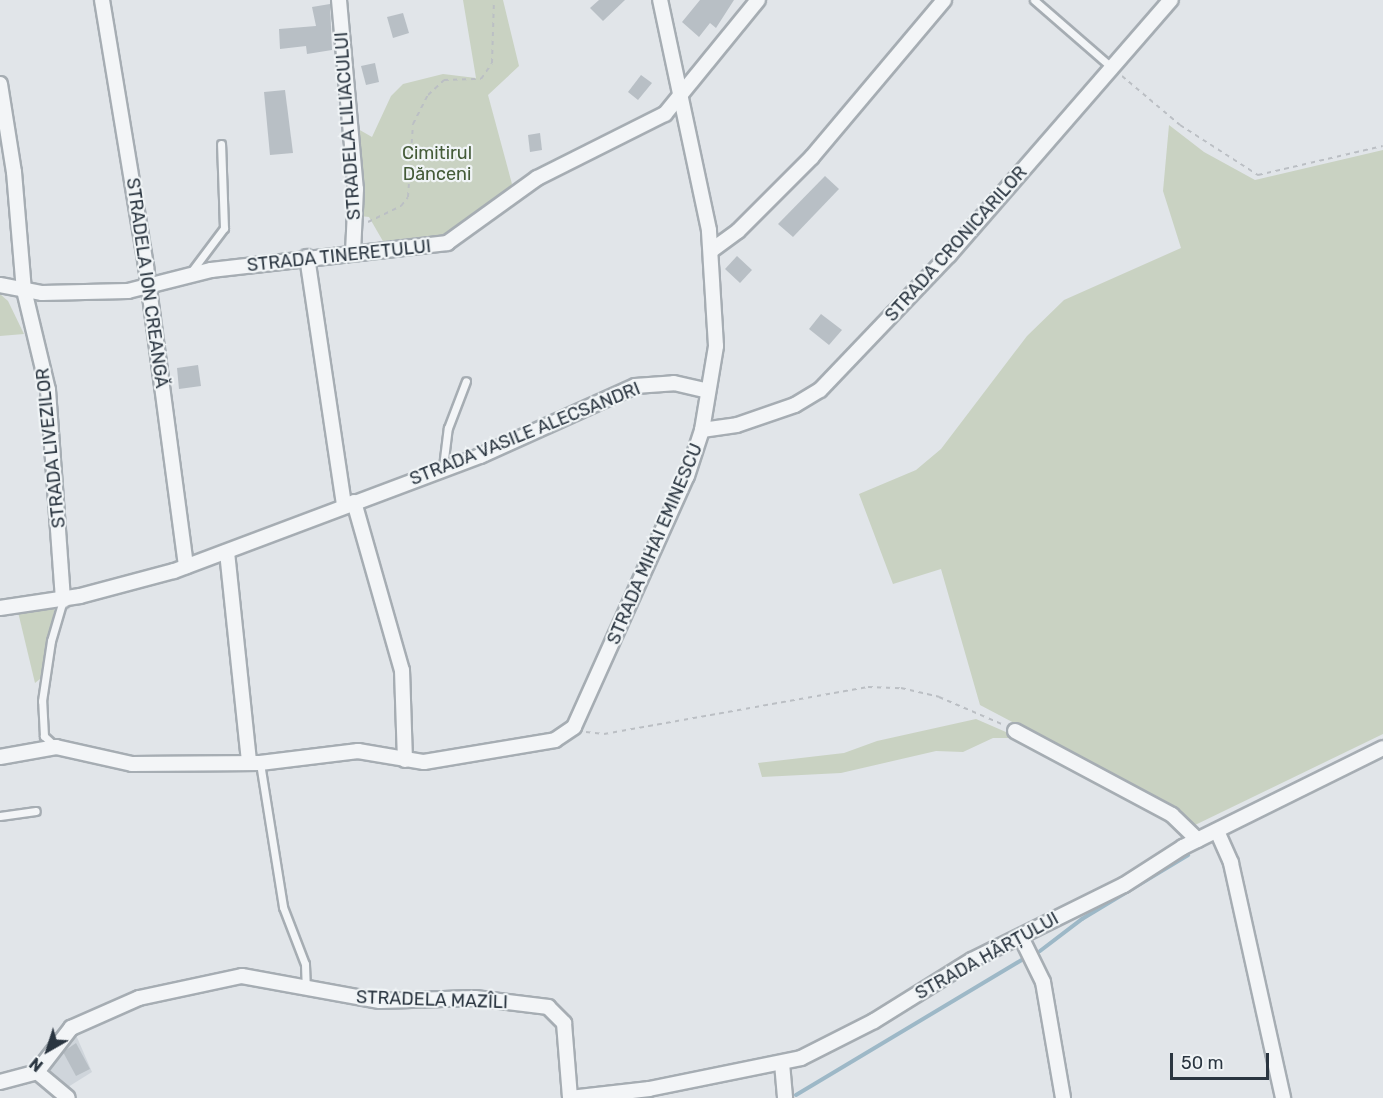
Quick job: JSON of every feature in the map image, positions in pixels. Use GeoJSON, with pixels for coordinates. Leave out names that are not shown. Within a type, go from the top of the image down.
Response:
{"type":"FeatureCollection","features":[{"type":"Feature","properties":{"kind":"street","name":"STRADELA ION CREANGĂ"},"geometry":{"type":"LineString","coordinates":[[102,0],[149,286],[186,566]]}},
{"type":"Feature","properties":{"kind":"street","name":"STRADELA LILIACULUI"},"geometry":{"type":"LineString","coordinates":[[339,0],[355,225],[353,253]]}},
{"type":"Feature","properties":{"kind":"street","name":"STRADA MIHAI EMINESCU"},"geometry":{"type":"LineString","coordinates":[[574,727],[677,502],[702,430],[717,327],[712,250],[660,0]]}},
{"type":"Feature","properties":{"kind":"street","name":"STRADA TINERETULUI"},"geometry":{"type":"LineString","coordinates":[[0,285],[24,290],[128,291],[189,274],[307,257],[432,247],[462,237],[537,178],[655,120],[680,98],[758,0]]}},
{"type":"Feature","properties":{"kind":"street"},"geometry":{"type":"LineString","coordinates":[[712,250],[738,231],[812,157],[944,0]]}},
{"type":"Feature","properties":{"kind":"street","name":"STRADA CRONICARILOR"},"geometry":{"type":"LineString","coordinates":[[702,430],[737,426],[795,405],[820,390],[943,261],[1171,0]]}},
{"type":"Feature","properties":{"kind":"street","name":"STRADA LIVEZILOR"},"geometry":{"type":"LineString","coordinates":[[0,84],[14,172],[24,290],[48,390],[63,600]]}},
{"type":"Feature","properties":{"kind":"street"},"geometry":{"type":"LineString","coordinates":[[307,257],[349,504],[402,670],[405,760]]}},
{"type":"Feature","properties":{"kind":"street","name":"STRADA VASILE ALECSANDRI"},"geometry":{"type":"LineString","coordinates":[[0,608],[63,600],[186,566],[227,552],[443,467],[501,448],[635,386],[674,383],[708,391]]}},
{"type":"Feature","properties":{"kind":"street"},"geometry":{"type":"LineString","coordinates":[[227,552],[254,762]]}},
{"type":"Feature","properties":{"kind":"street"},"geometry":{"type":"LineString","coordinates":[[0,757],[56,747],[132,764],[254,762],[358,751],[405,760],[448,759],[547,741],[574,727]]}},
{"type":"Feature","properties":{"kind":"street"},"geometry":{"type":"LineString","coordinates":[[1015,731],[1173,815],[1198,840]]}},
{"type":"Feature","properties":{"kind":"street","name":"STRADA HÂRȚULUI"},"geometry":{"type":"LineString","coordinates":[[570,1098],[649,1089],[782,1063],[849,1034],[1021,937],[1124,885],[1198,840],[1383,748]]}},
{"type":"Feature","properties":{"kind":"street"},"geometry":{"type":"LineString","coordinates":[[1217,831],[1231,863],[1283,1098]]}},
{"type":"Feature","properties":{"kind":"street"},"geometry":{"type":"LineString","coordinates":[[1021,937],[1043,982],[1063,1098]]}},
{"type":"Feature","properties":{"kind":"street","name":"STRADELA MAZÎLI"},"geometry":{"type":"LineString","coordinates":[[37,1072],[72,1028],[139,998],[242,976],[380,1001],[475,998],[548,1007],[564,1023],[570,1098]]}},
{"type":"Feature","properties":{"kind":"street"},"geometry":{"type":"LineString","coordinates":[[782,1063],[785,1098]]}},
{"type":"Feature","properties":{"kind":"street"},"geometry":{"type":"LineString","coordinates":[[0,1082],[37,1072],[68,1098]]}},
{"type":"Feature","properties":{"kind":"lane"},"geometry":{"type":"LineString","coordinates":[[1035,0],[1111,67]]}},
{"type":"Feature","properties":{"kind":"lane"},"geometry":{"type":"LineString","coordinates":[[189,274],[224,228],[221,144]]}},
{"type":"Feature","properties":{"kind":"lane"},"geometry":{"type":"LineString","coordinates":[[443,467],[448,428],[466,381]]}},
{"type":"Feature","properties":{"kind":"lane"},"geometry":{"type":"LineString","coordinates":[[56,747],[44,736],[42,701],[51,641],[63,600]]}},
{"type":"Feature","properties":{"kind":"lane"},"geometry":{"type":"LineString","coordinates":[[254,762],[283,906],[305,964],[306,987]]}},
{"type":"Feature","properties":{"kind":"lane"},"geometry":{"type":"LineString","coordinates":[[0,816],[36,811]]}},
{"type":"Feature","properties":{"kind":"path"},"geometry":{"type":"LineString","coordinates":[[355,225],[393,211],[408,197],[413,124],[428,95],[444,80],[480,80],[492,63],[494,0]]}},
{"type":"Feature","properties":{"kind":"path"},"geometry":{"type":"LineString","coordinates":[[1111,67],[1180,125],[1258,175],[1383,146]]}},
{"type":"Feature","properties":{"kind":"path"},"geometry":{"type":"LineString","coordinates":[[574,727],[604,734],[868,687],[901,688],[939,697],[1015,731]]}},
{"type":"Feature","properties":{"kind":"shaded area"},"geometry":{"type":"Polygon","coordinates":[[[76,1035],[92,1072],[68,1087],[50,1071],[63,1045],[76,1035]]]}},
{"type":"Feature","properties":{"kind":"green space","name":"Cimitirul Dănceni"},"geometry":{"type":"Polygon","coordinates":[[[463,0],[503,0],[519,66],[488,95],[512,184],[465,228],[434,242],[384,243],[369,217],[360,216],[358,129],[372,137],[391,96],[403,84],[443,74],[476,78],[463,0]]]}},
{"type":"Feature","properties":{"kind":"green space"},"geometry":{"type":"Polygon","coordinates":[[[1169,125],[1204,152],[1255,180],[1383,150],[1383,734],[1193,826],[1171,806],[980,705],[941,569],[893,584],[859,494],[916,470],[941,449],[1027,336],[1064,300],[1181,248],[1163,191],[1169,125]]]}},
{"type":"Feature","properties":{"kind":"green space"},"geometry":{"type":"Polygon","coordinates":[[[0,294],[8,301],[24,334],[0,336],[0,294]]]}},
{"type":"Feature","properties":{"kind":"green space"},"geometry":{"type":"Polygon","coordinates":[[[55,607],[40,679],[35,683],[18,612],[55,607]]]}},
{"type":"Feature","properties":{"kind":"green space"},"geometry":{"type":"Polygon","coordinates":[[[976,719],[1020,738],[993,738],[963,752],[936,751],[841,773],[762,777],[758,763],[844,753],[877,741],[976,719]]]}},
{"type":"Feature","properties":{"kind":"building"},"geometry":{"type":"Polygon","coordinates":[[[599,0],[625,0],[603,21],[590,8],[599,0]]]}},
{"type":"Feature","properties":{"kind":"building"},"geometry":{"type":"Polygon","coordinates":[[[700,0],[734,0],[716,28],[710,23],[699,37],[682,22],[700,0]]]}},
{"type":"Feature","properties":{"kind":"building"},"geometry":{"type":"Polygon","coordinates":[[[330,4],[332,50],[307,54],[306,46],[280,49],[279,29],[316,26],[312,7],[330,4]]]}},
{"type":"Feature","properties":{"kind":"building"},"geometry":{"type":"Polygon","coordinates":[[[403,13],[409,33],[393,38],[387,17],[403,13]]]}},
{"type":"Feature","properties":{"kind":"building"},"geometry":{"type":"Polygon","coordinates":[[[375,63],[379,82],[366,85],[361,66],[375,63]]]}},
{"type":"Feature","properties":{"kind":"building"},"geometry":{"type":"Polygon","coordinates":[[[641,75],[652,83],[638,100],[628,92],[641,75]]]}},
{"type":"Feature","properties":{"kind":"building"},"geometry":{"type":"Polygon","coordinates":[[[285,90],[293,153],[270,155],[264,92],[285,90]]]}},
{"type":"Feature","properties":{"kind":"building"},"geometry":{"type":"Polygon","coordinates":[[[540,133],[542,150],[530,152],[528,135],[540,133]]]}},
{"type":"Feature","properties":{"kind":"building"},"geometry":{"type":"Polygon","coordinates":[[[825,176],[839,189],[793,237],[778,224],[825,176]]]}},
{"type":"Feature","properties":{"kind":"building"},"geometry":{"type":"Polygon","coordinates":[[[737,256],[752,270],[740,283],[725,269],[737,256]]]}},
{"type":"Feature","properties":{"kind":"building"},"geometry":{"type":"Polygon","coordinates":[[[821,314],[842,330],[829,345],[809,329],[821,314]]]}},
{"type":"Feature","properties":{"kind":"building"},"geometry":{"type":"Polygon","coordinates":[[[198,365],[201,386],[179,389],[177,368],[198,365]]]}},
{"type":"Feature","properties":{"kind":"building"},"geometry":{"type":"Polygon","coordinates":[[[76,1043],[90,1069],[76,1076],[63,1052],[76,1043]]]}},
{"type":"Feature","properties":{"kind":"waterway"},"geometry":{"type":"LineString","coordinates":[[1040,951],[1082,919],[1188,855]]}},
{"type":"Feature","properties":{"kind":"waterway"},"geometry":{"type":"LineString","coordinates":[[796,1095],[1022,960]]}}]}
